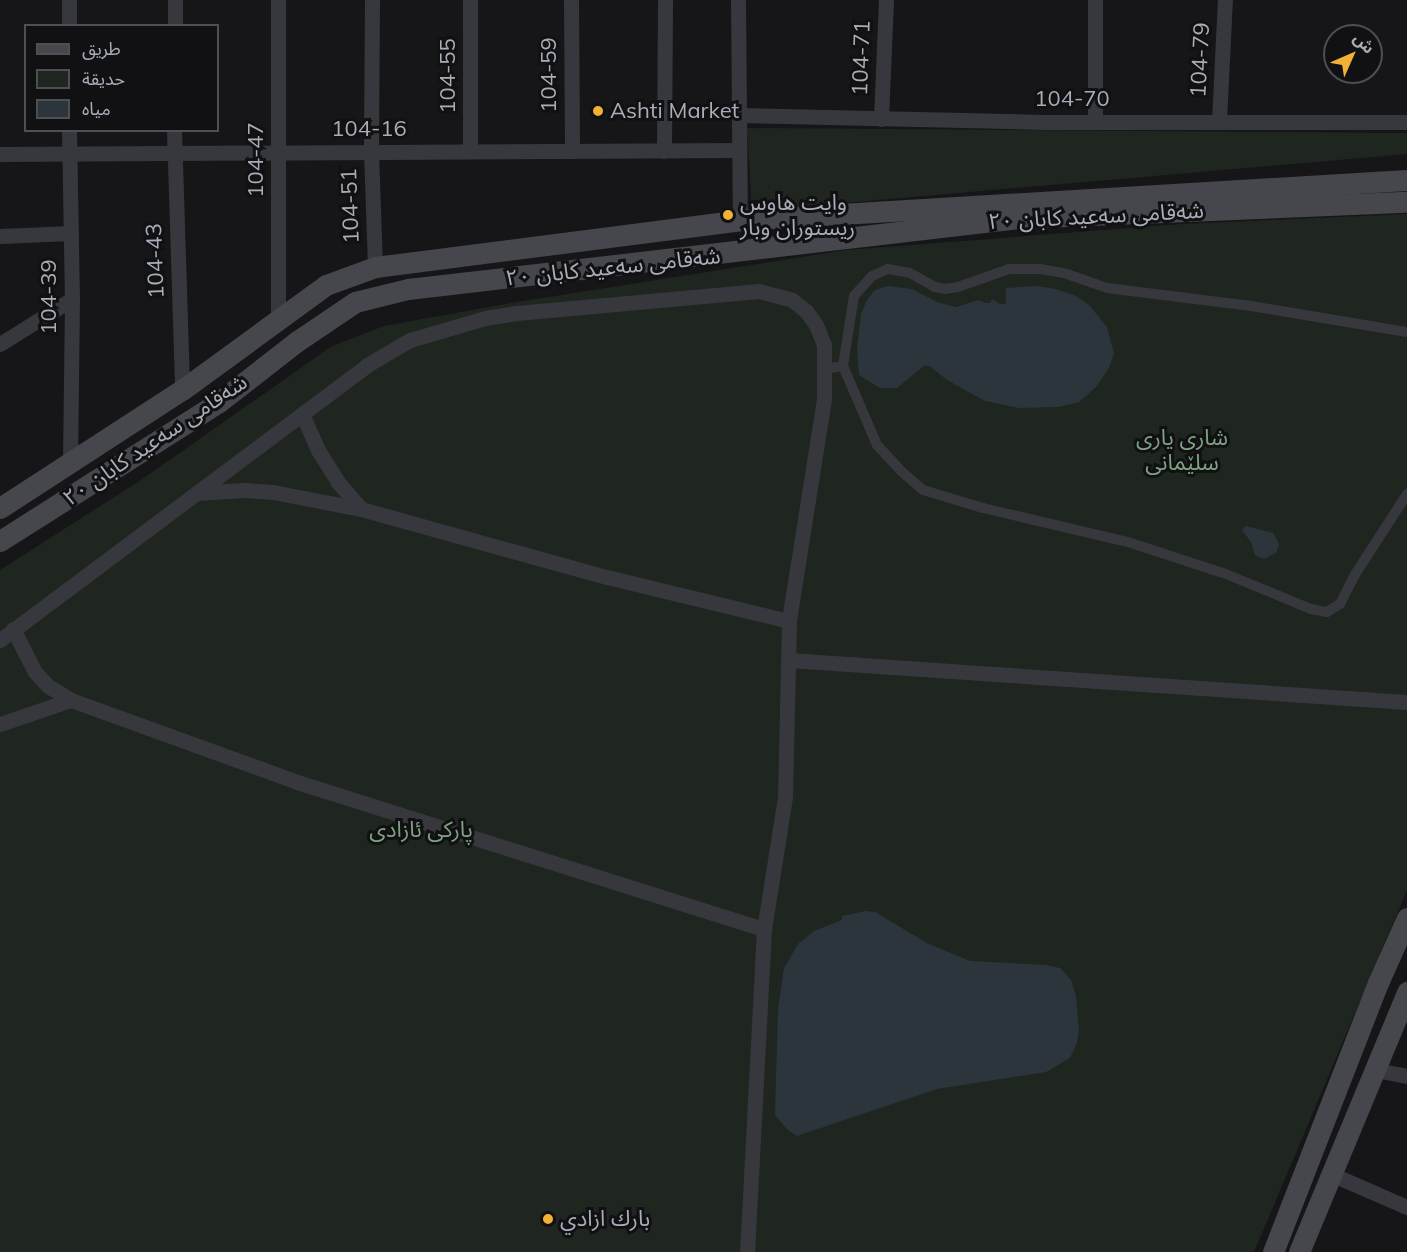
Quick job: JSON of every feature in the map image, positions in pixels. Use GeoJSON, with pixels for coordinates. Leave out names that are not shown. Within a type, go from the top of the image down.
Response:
{"type":"FeatureCollection","features":[{"type":"Feature","properties":{"kind":"main road","name":"شەقامی سەعید کابان ٢٠"},"geometry":{"type":"LineString","coordinates":[[0,508],[182,390],[326,285],[375,267],[740,220],[1407,180]]}},
{"type":"Feature","properties":{"kind":"main road","name":"شەقامی سەعید کابان ٢٠"},"geometry":{"type":"LineString","coordinates":[[0,541],[219,402],[296,342],[355,302],[408,289],[1019,218],[1407,202]]}},
{"type":"Feature","properties":{"kind":"main road"},"geometry":{"type":"LineString","coordinates":[[1273,1252],[1332,1100],[1407,918]]}},
{"type":"Feature","properties":{"kind":"main road"},"geometry":{"type":"LineString","coordinates":[[1299,1252],[1406,998]]}},
{"type":"Feature","properties":{"kind":"main road"},"geometry":{"type":"LineString","coordinates":[[1332,1100],[1359,1110]]}},
{"type":"Feature","properties":{"kind":"street"},"geometry":{"type":"LineString","coordinates":[[69,0],[69,24]]}},
{"type":"Feature","properties":{"kind":"street"},"geometry":{"type":"LineString","coordinates":[[175,0],[175,24]]}},
{"type":"Feature","properties":{"kind":"street","name":"104-47"},"geometry":{"type":"LineString","coordinates":[[278,0],[278,320]]}},
{"type":"Feature","properties":{"kind":"street","name":"104-51"},"geometry":{"type":"LineString","coordinates":[[372,0],[371,152],[375,267]]}},
{"type":"Feature","properties":{"kind":"street","name":"104-55"},"geometry":{"type":"LineString","coordinates":[[470,0],[470,151]]}},
{"type":"Feature","properties":{"kind":"street","name":"104-59"},"geometry":{"type":"LineString","coordinates":[[571,0],[572,151]]}},
{"type":"Feature","properties":{"kind":"street"},"geometry":{"type":"LineString","coordinates":[[664,150],[665,0]]}},
{"type":"Feature","properties":{"kind":"street"},"geometry":{"type":"LineString","coordinates":[[738,0],[740,220]]}},
{"type":"Feature","properties":{"kind":"street","name":"104-71"},"geometry":{"type":"LineString","coordinates":[[881,118],[886,0]]}},
{"type":"Feature","properties":{"kind":"street"},"geometry":{"type":"LineString","coordinates":[[1095,0],[1095,122]]}},
{"type":"Feature","properties":{"kind":"street","name":"104-79"},"geometry":{"type":"LineString","coordinates":[[1220,121],[1225,0]]}},
{"type":"Feature","properties":{"kind":"street","name":"104-70"},"geometry":{"type":"LineString","coordinates":[[738,115],[1095,122],[1407,122]]}},
{"type":"Feature","properties":{"kind":"street","name":"104-39"},"geometry":{"type":"LineString","coordinates":[[69,132],[72,299],[70,463]]}},
{"type":"Feature","properties":{"kind":"street","name":"104-43"},"geometry":{"type":"LineString","coordinates":[[174,132],[182,390]]}},
{"type":"Feature","properties":{"kind":"street","name":"104-16"},"geometry":{"type":"LineString","coordinates":[[0,154],[739,150]]}},
{"type":"Feature","properties":{"kind":"street"},"geometry":{"type":"LineString","coordinates":[[0,236],[71,233]]}},
{"type":"Feature","properties":{"kind":"street"},"geometry":{"type":"LineString","coordinates":[[1407,332],[1251,306],[1107,288],[1067,274],[1040,269],[1008,269],[958,287],[945,289],[935,287],[910,273],[888,269],[872,276],[854,296],[843,366],[877,445],[901,471],[923,490],[983,508],[1128,542],[1226,574],[1311,609],[1327,612],[1340,604],[1354,576],[1407,494]]}},
{"type":"Feature","properties":{"kind":"street"},"geometry":{"type":"LineString","coordinates":[[0,640],[367,365],[410,340],[442,330],[517,313],[759,291],[792,300],[806,311],[816,325],[824,345],[824,399],[789,621],[784,797],[764,929],[747,1252]]}},
{"type":"Feature","properties":{"kind":"street"},"geometry":{"type":"LineString","coordinates":[[0,344],[72,299]]}},
{"type":"Feature","properties":{"kind":"street"},"geometry":{"type":"LineString","coordinates":[[825,369],[843,366]]}},
{"type":"Feature","properties":{"kind":"street"},"geometry":{"type":"LineString","coordinates":[[302,414],[318,450],[337,481],[361,509]]}},
{"type":"Feature","properties":{"kind":"street"},"geometry":{"type":"LineString","coordinates":[[195,494],[244,490],[273,492],[361,509],[607,577],[789,621]]}},
{"type":"Feature","properties":{"kind":"street"},"geometry":{"type":"LineString","coordinates":[[13,629],[35,672],[48,686],[71,700],[297,782],[764,929]]}},
{"type":"Feature","properties":{"kind":"street"},"geometry":{"type":"LineString","coordinates":[[789,660],[1407,702]]}},
{"type":"Feature","properties":{"kind":"street"},"geometry":{"type":"LineString","coordinates":[[0,724],[71,700]]}},
{"type":"Feature","properties":{"kind":"street"},"geometry":{"type":"LineString","coordinates":[[1376,1070],[1407,1076]]}},
{"type":"Feature","properties":{"kind":"street"},"geometry":{"type":"LineString","coordinates":[[1331,1174],[1407,1207]]}},
{"type":"Feature","properties":{"kind":"green space"},"geometry":{"type":"Polygon","coordinates":[[[747,128],[1407,133],[1407,154],[752,211],[747,128]]]}},
{"type":"Feature","properties":{"kind":"green space","name":"پارکی ئازادی"},"geometry":{"type":"Polygon","coordinates":[[[1407,214],[1407,890],[1254,1252],[0,1252],[0,570],[141,480],[332,346],[384,326],[517,302],[846,250],[1182,224],[1407,214]]]}},
{"type":"Feature","properties":{"kind":"water"},"geometry":{"type":"Polygon","coordinates":[[[888,286],[912,289],[937,302],[956,307],[979,300],[990,303],[992,299],[1000,304],[1006,304],[1006,288],[1036,286],[1056,289],[1076,296],[1089,305],[1107,327],[1114,353],[1109,368],[1096,387],[1079,402],[1058,407],[1019,408],[985,401],[925,365],[897,388],[880,388],[859,375],[857,348],[861,314],[867,300],[875,290],[888,286]]]}},
{"type":"Feature","properties":{"kind":"water"},"geometry":{"type":"Polygon","coordinates":[[[1246,526],[1273,533],[1279,544],[1276,553],[1264,559],[1255,555],[1251,542],[1242,530],[1246,526]]]}},
{"type":"Feature","properties":{"kind":"water"},"geometry":{"type":"Polygon","coordinates":[[[865,911],[875,912],[927,943],[970,961],[1046,965],[1060,968],[1071,980],[1076,996],[1079,1030],[1077,1043],[1070,1058],[1046,1072],[937,1089],[797,1136],[788,1130],[775,1115],[778,1009],[784,968],[798,944],[814,931],[842,920],[842,916],[865,911]]]}},
{"type":"Feature","properties":{"kind":"place","name":"Ashti Market"},"geometry":{"type":"Point","coordinates":[598,111]}},
{"type":"Feature","properties":{"kind":"place","name":"وايت هاوس ريستوران وبار"},"geometry":{"type":"Point","coordinates":[728,215]}},
{"type":"Feature","properties":{"kind":"place","name":"بارك ازادي"},"geometry":{"type":"Point","coordinates":[548,1219]}},
{"type":"Feature","properties":{"kind":"park label","name":"شاری یاری سلێمانی"},"geometry":{"type":"Point","coordinates":[1182,450]}}]}
